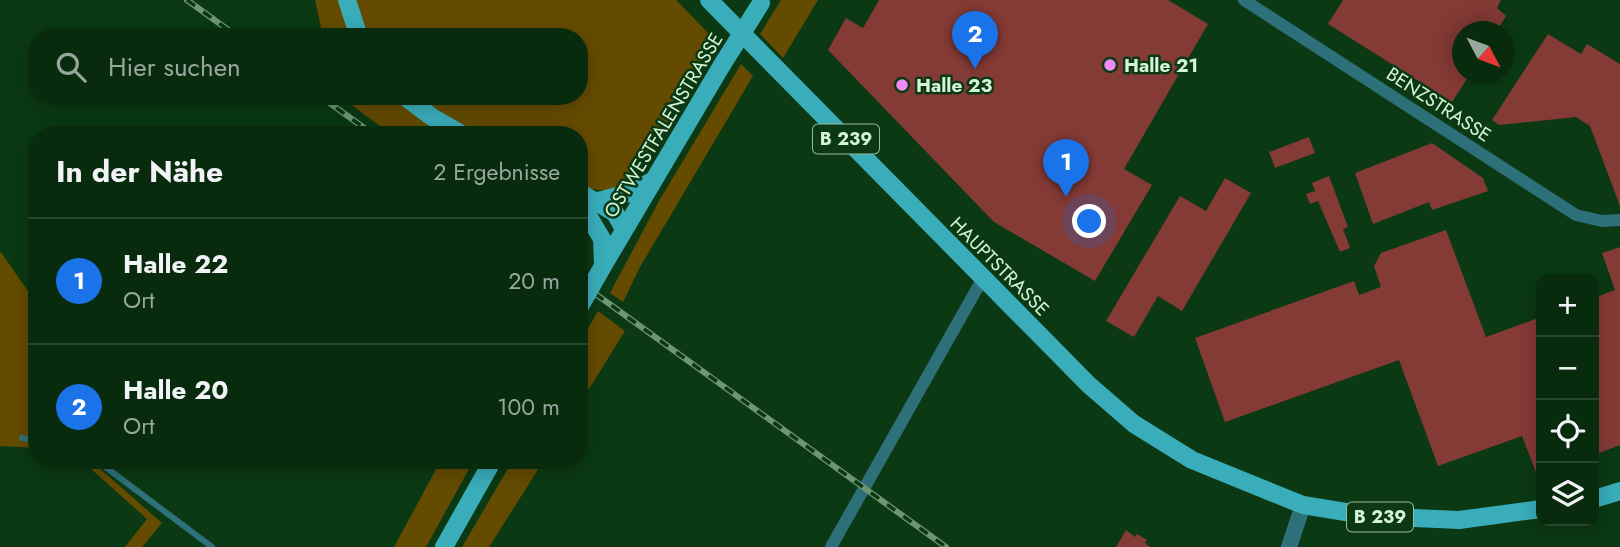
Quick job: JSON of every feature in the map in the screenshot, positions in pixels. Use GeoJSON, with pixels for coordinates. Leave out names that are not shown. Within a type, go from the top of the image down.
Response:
{"type":"FeatureCollection","features":[{"type":"Feature","properties":{"kind":"main road"},"geometry":{"type":"LineString","coordinates":[[347,0],[356,28]]}},
{"type":"Feature","properties":{"kind":"main road","name":"HAUPTSTRASSE"},"geometry":{"type":"LineString","coordinates":[[709,0],[1089,385],[1134,424],[1192,460],[1303,505]]}},
{"type":"Feature","properties":{"kind":"main road","name":"OSTWESTFALENSTRASSE"},"geometry":{"type":"LineString","coordinates":[[588,292],[762,1]]}},
{"type":"Feature","properties":{"kind":"main road"},"geometry":{"type":"LineString","coordinates":[[416,105],[448,126]]}},
{"type":"Feature","properties":{"kind":"main road"},"geometry":{"type":"LineString","coordinates":[[589,210],[633,192],[653,180]]}},
{"type":"Feature","properties":{"kind":"main road"},"geometry":{"type":"LineString","coordinates":[[589,210],[615,229],[624,229]]}},
{"type":"Feature","properties":{"kind":"main road"},"geometry":{"type":"LineString","coordinates":[[589,210],[602,239],[603,266]]}},
{"type":"Feature","properties":{"kind":"main road"},"geometry":{"type":"LineString","coordinates":[[444,547],[488,469]]}},
{"type":"Feature","properties":{"kind":"main road"},"geometry":{"type":"LineString","coordinates":[[1599,497],[1620,491]]}},
{"type":"Feature","properties":{"kind":"main road","name":"B 239"},"geometry":{"type":"LineString","coordinates":[[1303,505],[1370,516],[1459,520],[1536,510]]}},
{"type":"Feature","properties":{"kind":"street","name":"BENZSTRASSE"},"geometry":{"type":"LineString","coordinates":[[1244,0],[1576,215],[1602,221],[1620,220]]}},
{"type":"Feature","properties":{"kind":"street"},"geometry":{"type":"LineString","coordinates":[[831,547],[983,278]]}},
{"type":"Feature","properties":{"kind":"street"},"geometry":{"type":"LineString","coordinates":[[1289,547],[1303,505]]}},
{"type":"Feature","properties":{"kind":"lane"},"geometry":{"type":"LineString","coordinates":[[22,438],[28,439]]}},
{"type":"Feature","properties":{"kind":"lane"},"geometry":{"type":"LineString","coordinates":[[108,469],[212,547]]}},
{"type":"Feature","properties":{"kind":"shaded area"},"geometry":{"type":"Polygon","coordinates":[[[315,0],[676,0],[717,42],[637,170],[616,188],[600,190],[588,188],[588,126],[380,126],[352,105],[588,105],[588,28],[321,28],[315,0]]]}},
{"type":"Feature","properties":{"kind":"shaded area"},"geometry":{"type":"Polygon","coordinates":[[[781,0],[818,0],[783,58],[760,34],[781,0]]]}},
{"type":"Feature","properties":{"kind":"shaded area"},"geometry":{"type":"Polygon","coordinates":[[[741,64],[753,76],[640,267],[623,302],[610,293],[659,201],[741,64]]]}},
{"type":"Feature","properties":{"kind":"shaded area"},"geometry":{"type":"Polygon","coordinates":[[[0,251],[28,291],[28,448],[0,446],[0,251]]]}},
{"type":"Feature","properties":{"kind":"shaded area"},"geometry":{"type":"Polygon","coordinates":[[[598,311],[625,331],[588,391],[588,328],[598,311]]]}},
{"type":"Feature","properties":{"kind":"shaded area"},"geometry":{"type":"Polygon","coordinates":[[[91,469],[100,469],[162,523],[142,547],[125,547],[147,519],[91,469]]]}},
{"type":"Feature","properties":{"kind":"shaded area"},"geometry":{"type":"Polygon","coordinates":[[[436,469],[469,469],[426,547],[394,547],[436,469]]]}},
{"type":"Feature","properties":{"kind":"shaded area"},"geometry":{"type":"Polygon","coordinates":[[[508,469],[538,469],[489,547],[462,547],[508,469]]]}},
{"type":"Feature","properties":{"kind":"building"},"geometry":{"type":"Polygon","coordinates":[[[879,0],[1168,0],[1208,24],[1124,169],[1152,185],[1095,281],[994,222],[828,50],[846,18],[863,28],[879,0]]]}},
{"type":"Feature","properties":{"kind":"building"},"geometry":{"type":"Polygon","coordinates":[[[1343,0],[1501,0],[1497,8],[1506,16],[1503,21],[1452,21],[1452,84],[1464,84],[1452,102],[1328,24],[1343,0]]]}},
{"type":"Feature","properties":{"kind":"building"},"geometry":{"type":"Polygon","coordinates":[[[1548,34],[1581,54],[1587,44],[1620,64],[1620,206],[1590,126],[1576,117],[1499,125],[1492,120],[1548,34]]]}},
{"type":"Feature","properties":{"kind":"building"},"geometry":{"type":"Polygon","coordinates":[[[1309,137],[1315,153],[1275,168],[1269,152],[1309,137]]]}},
{"type":"Feature","properties":{"kind":"building"},"geometry":{"type":"Polygon","coordinates":[[[1432,143],[1483,178],[1488,191],[1432,210],[1429,202],[1373,224],[1355,173],[1432,143]]]}},
{"type":"Feature","properties":{"kind":"building"},"geometry":{"type":"Polygon","coordinates":[[[1329,176],[1348,227],[1343,229],[1350,248],[1340,252],[1318,201],[1310,204],[1306,194],[1315,191],[1312,183],[1329,176]]]}},
{"type":"Feature","properties":{"kind":"building"},"geometry":{"type":"Polygon","coordinates":[[[1225,178],[1251,193],[1182,311],[1158,296],[1134,337],[1106,321],[1180,196],[1206,211],[1225,178]]]}},
{"type":"Feature","properties":{"kind":"building"},"geometry":{"type":"Polygon","coordinates":[[[1446,230],[1486,337],[1536,319],[1536,472],[1522,436],[1438,466],[1399,360],[1225,422],[1195,338],[1354,281],[1359,295],[1381,287],[1374,266],[1381,253],[1446,230]]]}},
{"type":"Feature","properties":{"kind":"building"},"geometry":{"type":"Polygon","coordinates":[[[1620,247],[1620,445],[1599,453],[1599,296],[1615,290],[1602,253],[1620,247]]]}},
{"type":"Feature","properties":{"kind":"building"},"geometry":{"type":"Polygon","coordinates":[[[1126,530],[1135,537],[1137,534],[1147,540],[1145,543],[1150,547],[1116,547],[1126,530]]]}},
{"type":"Feature","properties":{"kind":"railway"},"geometry":{"type":"LineString","coordinates":[[187,0],[226,28]]}},
{"type":"Feature","properties":{"kind":"railway"},"geometry":{"type":"LineString","coordinates":[[332,105],[362,126]]}},
{"type":"Feature","properties":{"kind":"railway"},"geometry":{"type":"LineString","coordinates":[[588,288],[946,547]]}},
{"type":"Feature","properties":{"kind":"place","name":"Halle 21"},"geometry":{"type":"Point","coordinates":[1110,65]}},
{"type":"Feature","properties":{"kind":"place","name":"Halle 20"},"geometry":{"type":"Point","coordinates":[975,69]}},
{"type":"Feature","properties":{"kind":"place","name":"Halle 23"},"geometry":{"type":"Point","coordinates":[902,85]}},
{"type":"Feature","properties":{"kind":"place","name":"Halle 22"},"geometry":{"type":"Point","coordinates":[1066,197]}}]}
